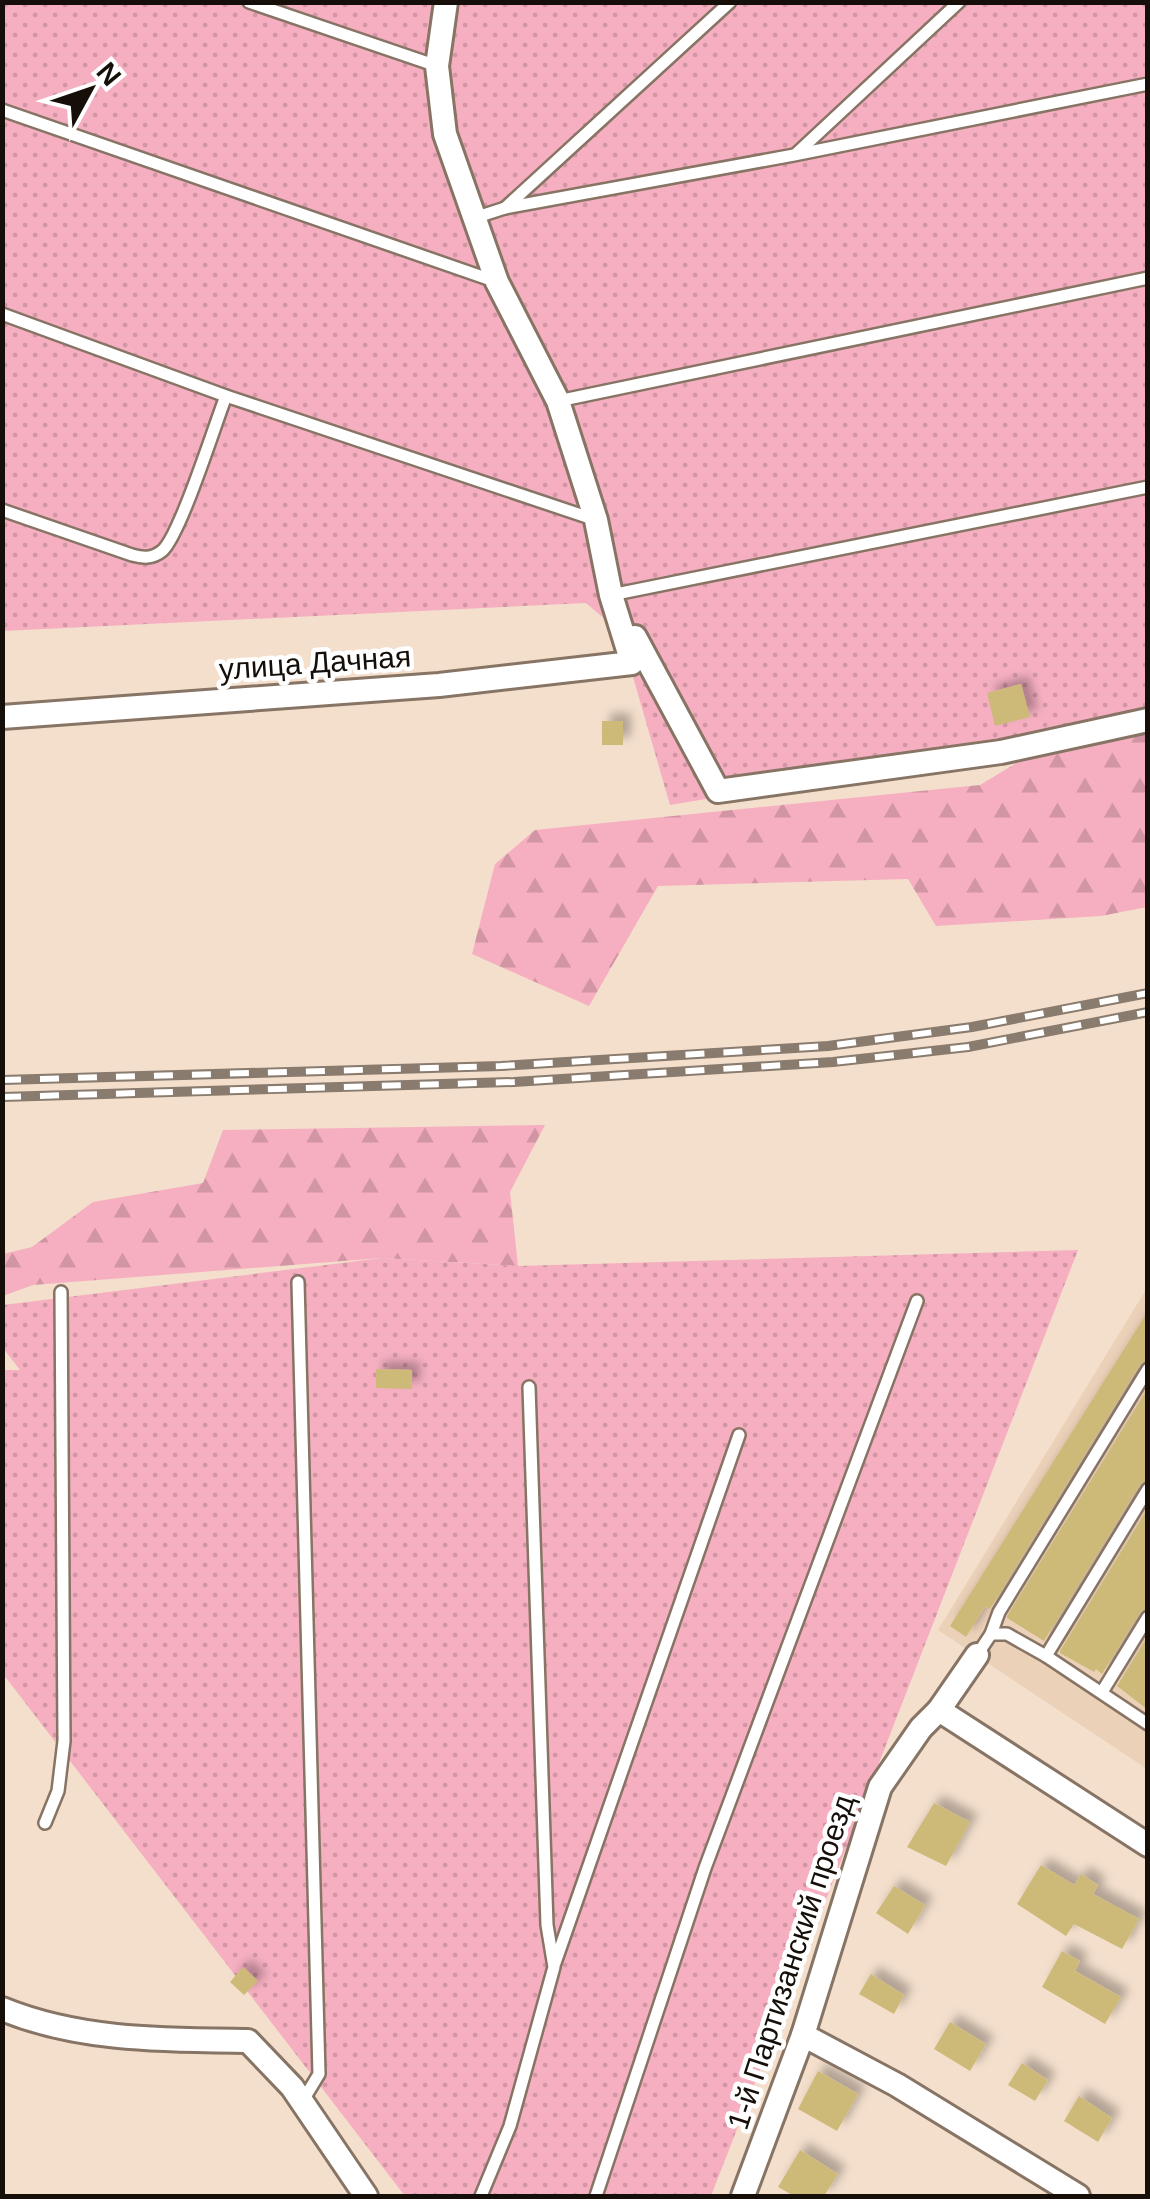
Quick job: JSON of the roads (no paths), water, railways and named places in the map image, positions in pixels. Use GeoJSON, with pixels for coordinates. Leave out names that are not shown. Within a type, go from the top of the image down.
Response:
{"type":"FeatureCollection","features":[{"type":"Feature","properties":{"kind":"street"},"geometry":{"type":"LineString","coordinates":[[446,2],[437,66],[445,134],[497,282],[558,402],[596,520],[611,595],[718,791],[1001,752],[1148,720]]}},
{"type":"Feature","properties":{"kind":"street","name":"улица Дачная"},"geometry":{"type":"LineString","coordinates":[[2,716],[439,684],[632,662],[611,595]]}},
{"type":"Feature","properties":{"kind":"street","name":"1-й Партизанский проезд"},"geometry":{"type":"LineString","coordinates":[[744,2196],[803,2035],[880,1787],[977,1655]]}},
{"type":"Feature","properties":{"kind":"street"},"geometry":{"type":"LineString","coordinates":[[939,1710],[1148,1845]]}},
{"type":"Feature","properties":{"kind":"street"},"geometry":{"type":"LineString","coordinates":[[2,2009],[36,2023],[142,2040],[248,2041],[292,2087],[366,2196]]}},
{"type":"Feature","properties":{"kind":"street"},"geometry":{"type":"LineString","coordinates":[[803,2035],[1078,2196]]}},
{"type":"Feature","properties":{"kind":"lane"},"geometry":{"type":"LineString","coordinates":[[249,2],[437,66]]}},
{"type":"Feature","properties":{"kind":"lane"},"geometry":{"type":"LineString","coordinates":[[504,208],[730,2]]}},
{"type":"Feature","properties":{"kind":"lane"},"geometry":{"type":"LineString","coordinates":[[794,155],[959,2]]}},
{"type":"Feature","properties":{"kind":"lane"},"geometry":{"type":"LineString","coordinates":[[474,218],[504,208],[1148,84]]}},
{"type":"Feature","properties":{"kind":"lane"},"geometry":{"type":"LineString","coordinates":[[2,110],[497,282]]}},
{"type":"Feature","properties":{"kind":"lane"},"geometry":{"type":"LineString","coordinates":[[558,402],[1148,278]]}},
{"type":"Feature","properties":{"kind":"lane"},"geometry":{"type":"LineString","coordinates":[[2,314],[226,396],[596,520]]}},
{"type":"Feature","properties":{"kind":"lane"},"geometry":{"type":"LineString","coordinates":[[2,510],[132,555],[157,555],[166,548],[178,525],[226,396]]}},
{"type":"Feature","properties":{"kind":"lane"},"geometry":{"type":"LineString","coordinates":[[611,595],[1148,486]]}},
{"type":"Feature","properties":{"kind":"lane"},"geometry":{"type":"LineString","coordinates":[[298,1282],[319,2074],[302,2102]]}},
{"type":"Feature","properties":{"kind":"lane"},"geometry":{"type":"LineString","coordinates":[[45,1823],[58,1791],[64,1740],[60,1292]]}},
{"type":"Feature","properties":{"kind":"lane"},"geometry":{"type":"LineString","coordinates":[[596,2196],[706,1868],[917,1301]]}},
{"type":"Feature","properties":{"kind":"lane"},"geometry":{"type":"LineString","coordinates":[[977,1655],[999,1612],[1148,1370]]}},
{"type":"Feature","properties":{"kind":"lane"},"geometry":{"type":"LineString","coordinates":[[529,1386],[548,1925],[554,1968]]}},
{"type":"Feature","properties":{"kind":"lane"},"geometry":{"type":"LineString","coordinates":[[481,2196],[510,2126],[554,1968],[738,1436]]}},
{"type":"Feature","properties":{"kind":"lane"},"geometry":{"type":"LineString","coordinates":[[1046,1656],[1148,1489]]}},
{"type":"Feature","properties":{"kind":"lane"},"geometry":{"type":"LineString","coordinates":[[1102,1692],[1148,1618]]}},
{"type":"Feature","properties":{"kind":"lane"},"geometry":{"type":"LineString","coordinates":[[991,1634],[1006,1634],[1046,1656],[1148,1724]]}},
{"type":"Feature","properties":{"kind":"railway"},"geometry":{"type":"LineString","coordinates":[[2,1080],[501,1066],[828,1046],[972,1027],[1148,993]]}},
{"type":"Feature","properties":{"kind":"railway"},"geometry":{"type":"LineString","coordinates":[[2,1097],[514,1082],[833,1062],[968,1047],[1148,1012]]}}]}
